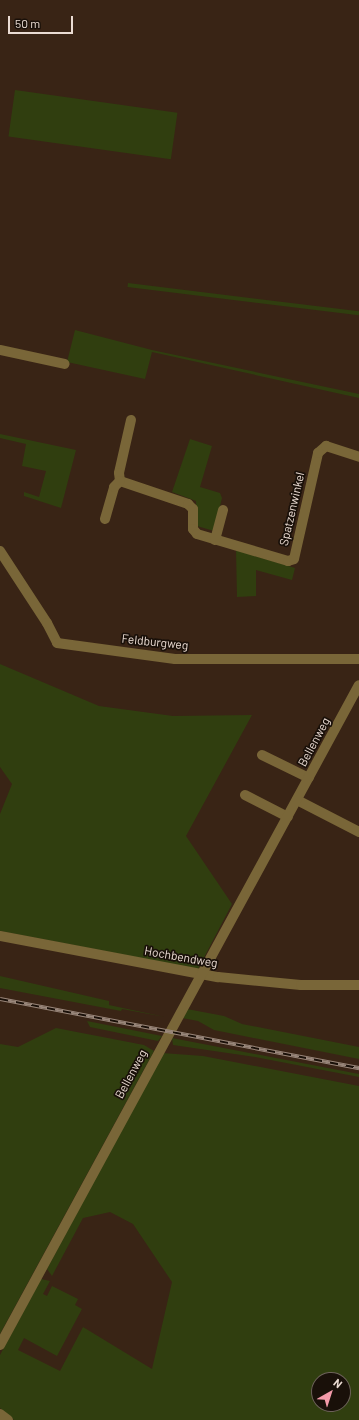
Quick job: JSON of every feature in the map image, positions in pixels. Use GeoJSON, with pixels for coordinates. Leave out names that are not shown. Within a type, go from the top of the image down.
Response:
{"type":"FeatureCollection","features":[{"type":"Feature","properties":{"kind":"street"},"geometry":{"type":"LineString","coordinates":[[0,350],[65,364]]}},
{"type":"Feature","properties":{"kind":"street"},"geometry":{"type":"LineString","coordinates":[[105,519],[114,487],[120,482],[120,473],[131,420]]}},
{"type":"Feature","properties":{"kind":"street","name":"Spatzenwinkel"},"geometry":{"type":"LineString","coordinates":[[120,482],[188,504],[193,509],[193,529],[197,534],[288,561],[294,559],[318,453],[326,446],[359,456]]}},
{"type":"Feature","properties":{"kind":"street"},"geometry":{"type":"LineString","coordinates":[[215,540],[223,510]]}},
{"type":"Feature","properties":{"kind":"street","name":"Feldburgweg"},"geometry":{"type":"LineString","coordinates":[[0,550],[47,623],[57,643],[175,659],[359,659]]}},
{"type":"Feature","properties":{"kind":"street","name":"Bellenweg"},"geometry":{"type":"LineString","coordinates":[[0,1345],[359,685]]}},
{"type":"Feature","properties":{"kind":"street","name":"Bellenweg"},"geometry":{"type":"LineString","coordinates":[[262,755],[309,778]]}},
{"type":"Feature","properties":{"kind":"street"},"geometry":{"type":"LineString","coordinates":[[245,795],[288,817]]}},
{"type":"Feature","properties":{"kind":"street"},"geometry":{"type":"LineString","coordinates":[[297,800],[359,832]]}},
{"type":"Feature","properties":{"kind":"street","name":"Hochbendweg"},"geometry":{"type":"LineString","coordinates":[[0,936],[202,974],[301,985],[359,985]]}},
{"type":"Feature","properties":{"kind":"street"},"geometry":{"type":"LineString","coordinates":[[0,1414],[8,1420]]}},
{"type":"Feature","properties":{"kind":"green space"},"geometry":{"type":"Polygon","coordinates":[[[15,90],[177,113],[171,159],[8,137],[15,90]]]}},
{"type":"Feature","properties":{"kind":"green space"},"geometry":{"type":"Polygon","coordinates":[[[128,283],[359,311],[359,315],[128,287],[128,283]]]}},
{"type":"Feature","properties":{"kind":"green space"},"geometry":{"type":"Polygon","coordinates":[[[75,330],[152,350],[359,394],[359,398],[152,352],[145,379],[67,362],[75,330]]]}},
{"type":"Feature","properties":{"kind":"green space"},"geometry":{"type":"Polygon","coordinates":[[[0,434],[76,450],[61,508],[24,496],[24,492],[39,497],[46,471],[22,466],[26,444],[0,438],[0,434]]]}},
{"type":"Feature","properties":{"kind":"green space"},"geometry":{"type":"Polygon","coordinates":[[[190,439],[212,446],[200,487],[220,493],[222,498],[214,531],[197,526],[196,501],[172,492],[190,439]]]}},
{"type":"Feature","properties":{"kind":"green space"},"geometry":{"type":"Polygon","coordinates":[[[236,550],[295,568],[292,580],[256,570],[256,596],[237,597],[236,550]]]}},
{"type":"Feature","properties":{"kind":"green space"},"geometry":{"type":"Polygon","coordinates":[[[0,664],[99,706],[173,716],[252,715],[186,836],[232,904],[198,969],[0,931],[0,814],[12,784],[0,767],[0,664]]]}},
{"type":"Feature","properties":{"kind":"green space"},"geometry":{"type":"Polygon","coordinates":[[[0,976],[109,1001],[109,1005],[165,1017],[122,1009],[121,1011],[0,988],[0,976]]]}},
{"type":"Feature","properties":{"kind":"green space"},"geometry":{"type":"Polygon","coordinates":[[[187,1009],[224,1016],[242,1024],[359,1047],[359,1059],[214,1030],[198,1021],[182,1018],[187,1009]]]}},
{"type":"Feature","properties":{"kind":"green space"},"geometry":{"type":"Polygon","coordinates":[[[87,1021],[162,1036],[158,1041],[90,1027],[87,1021]]]}},
{"type":"Feature","properties":{"kind":"green space"},"geometry":{"type":"Polygon","coordinates":[[[56,1028],[144,1045],[154,1051],[0,1334],[0,1044],[18,1047],[56,1028]]]}},
{"type":"Feature","properties":{"kind":"green space"},"geometry":{"type":"Polygon","coordinates":[[[172,1038],[359,1074],[359,1077],[255,1057],[173,1045],[172,1038]]]}},
{"type":"Feature","properties":{"kind":"green space"},"geometry":{"type":"Polygon","coordinates":[[[162,1053],[203,1056],[359,1086],[359,1420],[14,1420],[0,1408],[0,1355],[41,1279],[50,1281],[43,1294],[47,1296],[52,1286],[78,1299],[75,1305],[82,1309],[57,1356],[24,1338],[18,1350],[60,1371],[83,1327],[152,1369],[172,1282],[133,1224],[110,1212],[83,1218],[52,1276],[47,1269],[162,1053]]]}},
{"type":"Feature","properties":{"kind":"railway"},"geometry":{"type":"LineString","coordinates":[[0,999],[359,1068]]}}]}
